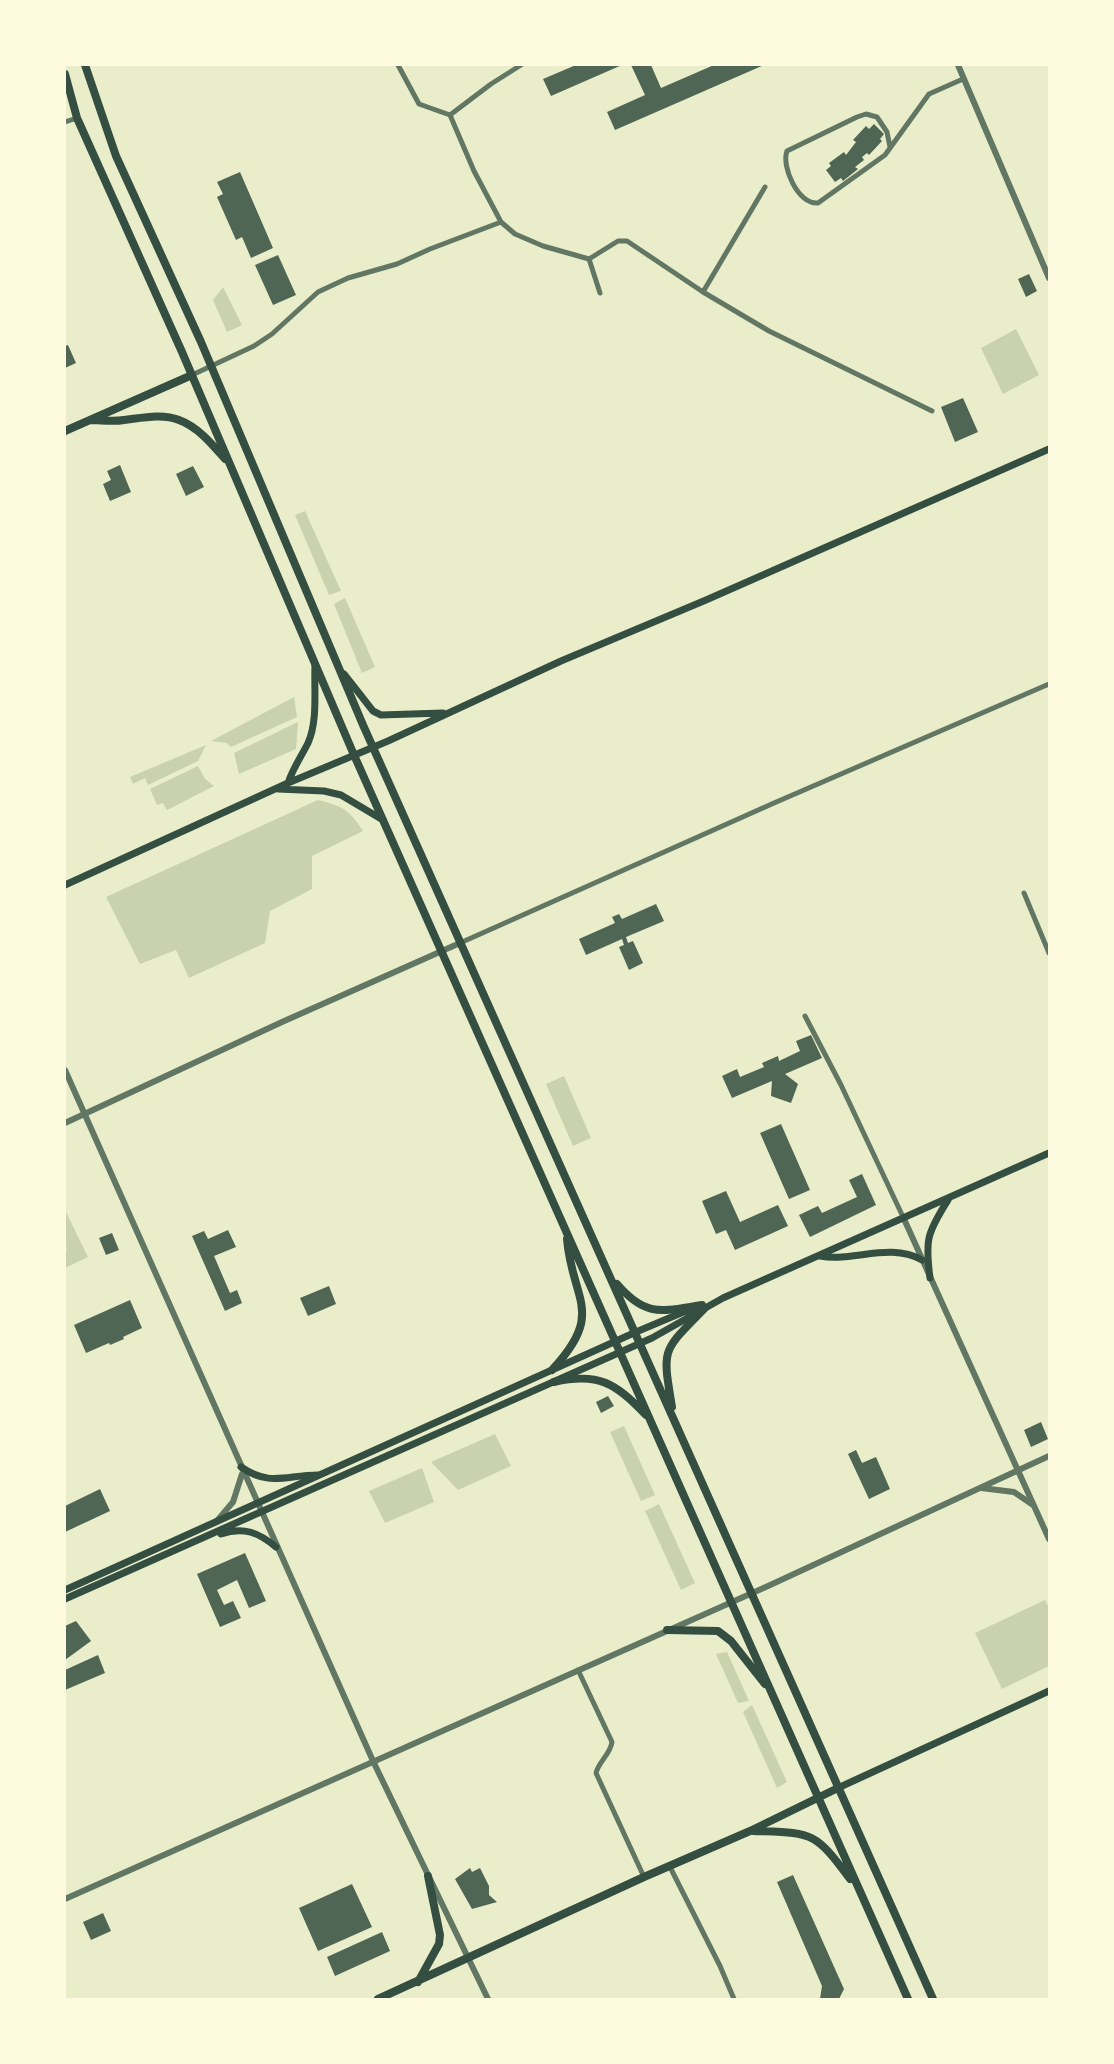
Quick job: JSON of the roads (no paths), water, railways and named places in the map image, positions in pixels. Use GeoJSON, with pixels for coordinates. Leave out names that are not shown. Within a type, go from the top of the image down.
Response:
{"type":"FeatureCollection","features":[{"type":"Feature","properties":{"kind":"main road"},"geometry":{"type":"LineString","coordinates":[[85,65],[116,156],[211,366],[373,747],[933,1999]]}},
{"type":"Feature","properties":{"kind":"main road"},"geometry":{"type":"LineString","coordinates":[[65,74],[77,118],[192,375],[354,755],[908,1999]]}},
{"type":"Feature","properties":{"kind":"main road"},"geometry":{"type":"LineString","coordinates":[[65,431],[192,375]]}},
{"type":"Feature","properties":{"kind":"main road"},"geometry":{"type":"LineString","coordinates":[[90,420],[122,421],[138,417],[181,420],[207,439],[230,465]]}},
{"type":"Feature","properties":{"kind":"main road"},"geometry":{"type":"LineString","coordinates":[[65,885],[561,661],[1049,449]]}},
{"type":"Feature","properties":{"kind":"main road"},"geometry":{"type":"LineString","coordinates":[[288,783],[312,729],[315,665]]}},
{"type":"Feature","properties":{"kind":"main road"},"geometry":{"type":"LineString","coordinates":[[338,667],[373,711],[381,715],[447,713]]}},
{"type":"Feature","properties":{"kind":"main road"},"geometry":{"type":"LineString","coordinates":[[277,789],[324,791],[341,796],[383,820]]}},
{"type":"Feature","properties":{"kind":"main road"},"geometry":{"type":"LineString","coordinates":[[65,1600],[200,1539],[322,1475],[615,1341],[703,1307],[1049,1153]]}},
{"type":"Feature","properties":{"kind":"main road"},"geometry":{"type":"LineString","coordinates":[[930,1278],[926,1251],[928,1237],[949,1198]]}},
{"type":"Feature","properties":{"kind":"main road"},"geometry":{"type":"LineString","coordinates":[[552,1370],[570,1351],[582,1326],[583,1308],[579,1286],[569,1260],[567,1232]]}},
{"type":"Feature","properties":{"kind":"main road"},"geometry":{"type":"LineString","coordinates":[[819,1256],[837,1259],[894,1250],[909,1253],[922,1260]]}},
{"type":"Feature","properties":{"kind":"main road"},"geometry":{"type":"LineString","coordinates":[[611,1277],[626,1295],[641,1307],[656,1311],[703,1307]]}},
{"type":"Feature","properties":{"kind":"main road"},"geometry":{"type":"LineString","coordinates":[[65,1590],[215,1523],[259,1508],[554,1382],[641,1343],[703,1307]]}},
{"type":"Feature","properties":{"kind":"main road"},"geometry":{"type":"LineString","coordinates":[[673,1417],[666,1357],[670,1344],[703,1307]]}},
{"type":"Feature","properties":{"kind":"main road"},"geometry":{"type":"LineString","coordinates":[[554,1382],[579,1377],[605,1381],[624,1392],[651,1420]]}},
{"type":"Feature","properties":{"kind":"main road"},"geometry":{"type":"LineString","coordinates":[[242,1469],[265,1479],[322,1475]]}},
{"type":"Feature","properties":{"kind":"main road"},"geometry":{"type":"LineString","coordinates":[[200,1539],[227,1532],[258,1532],[276,1547]]}},
{"type":"Feature","properties":{"kind":"main road"},"geometry":{"type":"LineString","coordinates":[[667,1630],[708,1629],[722,1633],[771,1690]]}},
{"type":"Feature","properties":{"kind":"main road"},"geometry":{"type":"LineString","coordinates":[[378,1999],[469,1958],[641,1873],[669,1865],[750,1831],[817,1794],[840,1787],[1049,1691]]}},
{"type":"Feature","properties":{"kind":"main road"},"geometry":{"type":"LineString","coordinates":[[750,1831],[804,1833],[827,1848],[860,1892]]}},
{"type":"Feature","properties":{"kind":"main road"},"geometry":{"type":"LineString","coordinates":[[418,1982],[439,1944],[440,1935],[428,1875]]}},
{"type":"Feature","properties":{"kind":"street"},"geometry":{"type":"LineString","coordinates":[[398,65],[419,104],[450,115],[474,171],[501,222],[515,234],[543,246],[589,259],[618,241],[627,241],[703,292],[769,331],[932,411]]}},
{"type":"Feature","properties":{"kind":"street"},"geometry":{"type":"LineString","coordinates":[[450,115],[521,65]]}},
{"type":"Feature","properties":{"kind":"street"},"geometry":{"type":"LineString","coordinates":[[958,65],[1049,278]]}},
{"type":"Feature","properties":{"kind":"street"},"geometry":{"type":"LineString","coordinates":[[890,147],[887,132],[877,117],[866,114],[787,151],[784,156],[800,196],[811,204],[824,200],[886,155],[929,94],[963,79]]}},
{"type":"Feature","properties":{"kind":"street"},"geometry":{"type":"LineString","coordinates":[[65,122],[77,118]]}},
{"type":"Feature","properties":{"kind":"street"},"geometry":{"type":"LineString","coordinates":[[703,292],[765,187]]}},
{"type":"Feature","properties":{"kind":"street"},"geometry":{"type":"LineString","coordinates":[[192,375],[254,346],[272,334],[318,292],[348,278],[397,264],[430,248],[501,222]]}},
{"type":"Feature","properties":{"kind":"street"},"geometry":{"type":"LineString","coordinates":[[589,259],[600,293]]}},
{"type":"Feature","properties":{"kind":"street"},"geometry":{"type":"LineString","coordinates":[[65,1123],[282,1022],[1049,684]]}},
{"type":"Feature","properties":{"kind":"street"},"geometry":{"type":"LineString","coordinates":[[1024,893],[1049,953]]}},
{"type":"Feature","properties":{"kind":"street"},"geometry":{"type":"LineString","coordinates":[[805,1016],[841,1085],[904,1219],[1049,1539]]}},
{"type":"Feature","properties":{"kind":"street"},"geometry":{"type":"LineString","coordinates":[[65,1070],[373,1761],[488,1999]]}},
{"type":"Feature","properties":{"kind":"street"},"geometry":{"type":"LineString","coordinates":[[65,1899],[751,1594],[1049,1456]]}},
{"type":"Feature","properties":{"kind":"street"},"geometry":{"type":"LineString","coordinates":[[215,1523],[233,1502],[242,1469]]}},
{"type":"Feature","properties":{"kind":"street"},"geometry":{"type":"LineString","coordinates":[[979,1488],[1013,1492],[1034,1506]]}},
{"type":"Feature","properties":{"kind":"street"},"geometry":{"type":"LineString","coordinates":[[578,1670],[612,1742],[610,1751],[598,1765],[596,1773],[641,1873]]}},
{"type":"Feature","properties":{"kind":"street"},"geometry":{"type":"LineString","coordinates":[[669,1865],[734,1999]]}}]}
